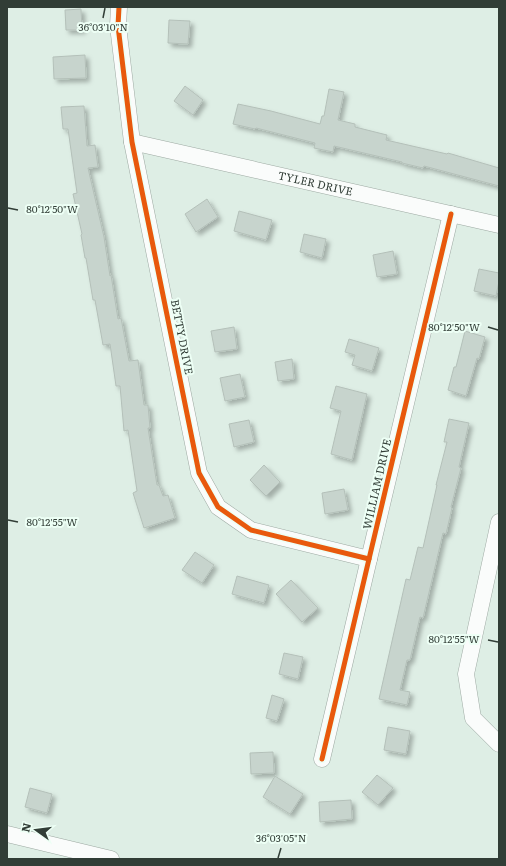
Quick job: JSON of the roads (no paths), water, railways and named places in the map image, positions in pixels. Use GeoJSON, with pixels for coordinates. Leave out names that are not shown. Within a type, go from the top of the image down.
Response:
{"type":"FeatureCollection","features":[{"type":"Feature","properties":{"kind":"street","name":"BETTY DRIVE"},"geometry":{"type":"LineString","coordinates":[[119,7],[118,26],[132,142],[199,473],[218,507],[251,530],[369,559]]}},
{"type":"Feature","properties":{"kind":"street","name":"TYLER DRIVE"},"geometry":{"type":"LineString","coordinates":[[132,142],[499,225]]}},
{"type":"Feature","properties":{"kind":"street","name":"WILLIAM DRIVE"},"geometry":{"type":"LineString","coordinates":[[322,759],[452,214]]}},
{"type":"Feature","properties":{"kind":"street"},"geometry":{"type":"LineString","coordinates":[[499,522],[466,674],[473,718],[499,744]]}},
{"type":"Feature","properties":{"kind":"street"},"geometry":{"type":"LineString","coordinates":[[7,834],[111,859]]}}]}
